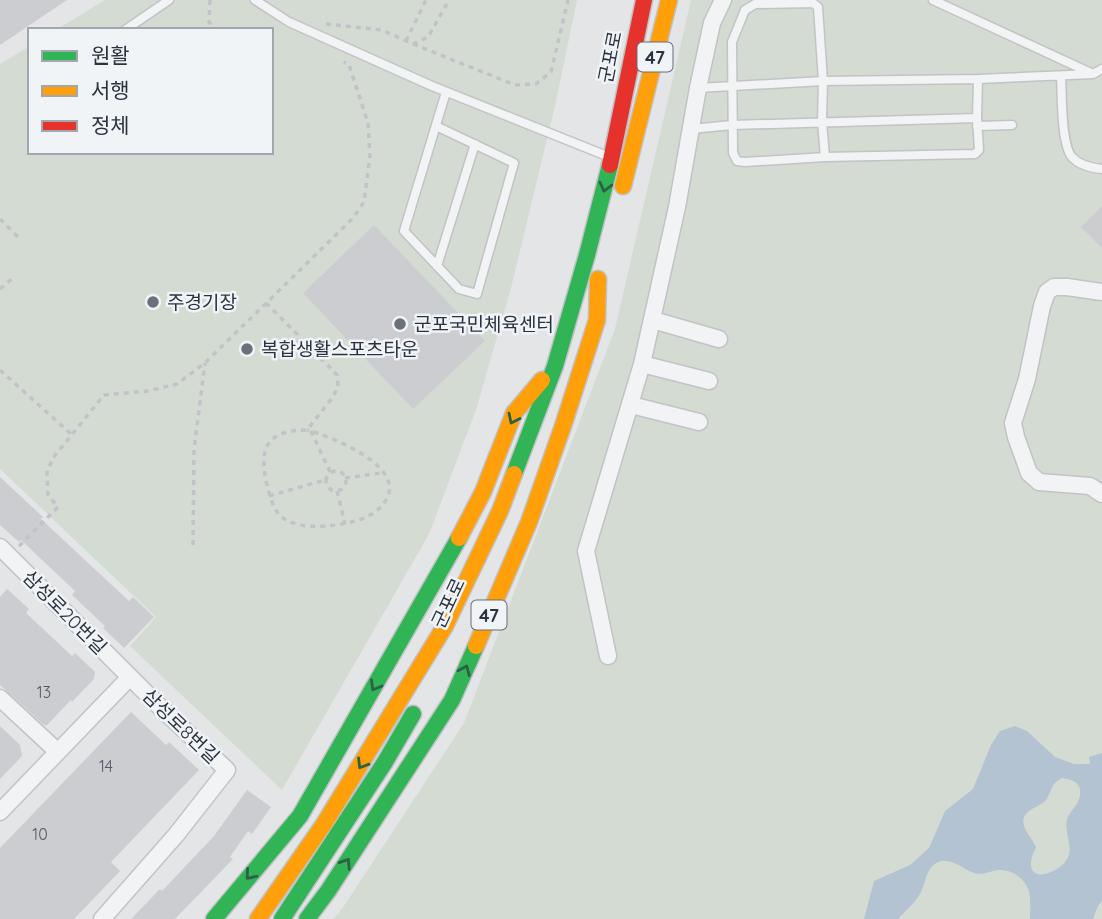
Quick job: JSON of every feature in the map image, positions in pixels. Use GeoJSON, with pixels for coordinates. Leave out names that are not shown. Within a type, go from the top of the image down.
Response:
{"type":"FeatureCollection","features":[{"type":"Feature","properties":{"kind":"main road","name":"47"},"geometry":{"type":"LineString","coordinates":[[618,203],[669,0]]}},
{"type":"Feature","properties":{"kind":"main road"},"geometry":{"type":"LineString","coordinates":[[642,8],[649,21],[634,96],[642,114]]}},
{"type":"Feature","properties":{"kind":"main road","name":"군포로"},"geometry":{"type":"LineString","coordinates":[[258,919],[324,824],[445,626],[500,511],[555,366],[587,256],[612,158],[642,8]]}},
{"type":"Feature","properties":{"kind":"main road","name":"군포로"},"geometry":{"type":"LineString","coordinates":[[307,919],[452,700],[529,522],[563,426],[597,320],[600,272],[555,414],[452,644]]}},
{"type":"Feature","properties":{"kind":"main road","name":"군포로"},"geometry":{"type":"LineString","coordinates":[[214,919],[300,816],[484,492],[514,413],[555,366]]}},
{"type":"Feature","properties":{"kind":"main road"},"geometry":{"type":"LineString","coordinates":[[282,919],[385,762],[419,703]]}},
{"type":"Feature","properties":{"kind":"street"},"geometry":{"type":"LineString","coordinates":[[608,656],[586,551],[631,405],[653,320],[712,23],[723,0]]}},
{"type":"Feature","properties":{"kind":"street"},"geometry":{"type":"LineString","coordinates":[[1102,292],[1054,287],[1047,292],[1027,380],[1013,423],[1029,473],[1039,482],[1090,486],[1102,494]]}},
{"type":"Feature","properties":{"kind":"street"},"geometry":{"type":"LineString","coordinates":[[653,320],[719,339]]}},
{"type":"Feature","properties":{"kind":"street"},"geometry":{"type":"LineString","coordinates":[[642,363],[709,382]]}},
{"type":"Feature","properties":{"kind":"street"},"geometry":{"type":"LineString","coordinates":[[631,405],[699,422]]}},
{"type":"Feature","properties":{"kind":"street","name":"삼성로20번길"},"geometry":{"type":"LineString","coordinates":[[5,551],[130,677]]}},
{"type":"Feature","properties":{"kind":"street","name":"삼성로8번길"},"geometry":{"type":"LineString","coordinates":[[0,812],[130,677],[227,770],[176,835],[102,919]]}},
{"type":"Feature","properties":{"kind":"street"},"geometry":{"type":"LineString","coordinates":[[0,698],[58,752]]}},
{"type":"Feature","properties":{"kind":"lane"},"geometry":{"type":"LineString","coordinates":[[128,28],[169,0]]}},
{"type":"Feature","properties":{"kind":"lane"},"geometry":{"type":"LineString","coordinates":[[255,0],[289,22],[446,92],[612,158]]}},
{"type":"Feature","properties":{"kind":"lane"},"geometry":{"type":"LineString","coordinates":[[933,0],[1093,74]]}},
{"type":"Feature","properties":{"kind":"lane"},"geometry":{"type":"LineString","coordinates":[[825,157],[818,7],[813,3],[755,4],[745,10],[732,42],[733,153],[737,160],[745,162],[825,157],[975,154],[979,149],[978,79]]}},
{"type":"Feature","properties":{"kind":"lane"},"geometry":{"type":"LineString","coordinates":[[698,88],[823,81],[1060,76],[1093,74],[1102,69]]}},
{"type":"Feature","properties":{"kind":"lane"},"geometry":{"type":"LineString","coordinates":[[1060,76],[1065,146],[1072,158],[1090,168],[1102,169]]}},
{"type":"Feature","properties":{"kind":"lane"},"geometry":{"type":"LineString","coordinates":[[436,126],[514,163],[477,294],[459,289],[404,232],[446,92]]}},
{"type":"Feature","properties":{"kind":"lane"},"geometry":{"type":"LineString","coordinates":[[691,129],[822,122],[977,122],[1012,125]]}},
{"type":"Feature","properties":{"kind":"lane"},"geometry":{"type":"LineString","coordinates":[[437,266],[475,144]]}},
{"type":"Feature","properties":{"kind":"path"},"geometry":{"type":"LineString","coordinates":[[210,0],[209,22],[214,28]]}},
{"type":"Feature","properties":{"kind":"path"},"geometry":{"type":"LineString","coordinates":[[406,41],[426,0]]}},
{"type":"Feature","properties":{"kind":"path"},"geometry":{"type":"LineString","coordinates":[[413,44],[428,37],[449,0]]}},
{"type":"Feature","properties":{"kind":"path"},"geometry":{"type":"LineString","coordinates":[[289,22],[382,30],[515,85],[536,84],[551,72],[568,0]]}},
{"type":"Feature","properties":{"kind":"path"},"geometry":{"type":"LineString","coordinates":[[5,551],[58,507],[48,495],[47,472],[53,458],[104,395],[148,391],[177,384],[205,363],[355,217],[364,202],[370,156],[368,123],[349,65],[339,58]]}},
{"type":"Feature","properties":{"kind":"path"},"geometry":{"type":"LineString","coordinates":[[0,219],[18,237]]}},
{"type":"Feature","properties":{"kind":"path"},"geometry":{"type":"LineString","coordinates":[[0,289],[14,277]]}},
{"type":"Feature","properties":{"kind":"path"},"geometry":{"type":"LineString","coordinates":[[266,303],[297,334],[300,347],[324,361],[337,375],[338,386],[333,397],[309,431]]}},
{"type":"Feature","properties":{"kind":"path"},"geometry":{"type":"LineString","coordinates":[[193,545],[194,449],[205,363]]}},
{"type":"Feature","properties":{"kind":"path"},"geometry":{"type":"LineString","coordinates":[[0,370],[71,434]]}},
{"type":"Feature","properties":{"kind":"path"},"geometry":{"type":"LineString","coordinates":[[296,430],[309,431],[348,445],[366,456],[382,472],[390,489],[384,503],[372,515],[335,526],[292,523],[276,511],[269,496],[263,468],[264,452],[267,444],[276,436],[296,430]]}},
{"type":"Feature","properties":{"kind":"path"},"geometry":{"type":"LineString","coordinates":[[309,431],[330,472]]}},
{"type":"Feature","properties":{"kind":"path"},"geometry":{"type":"LineString","coordinates":[[269,496],[325,480],[330,472],[337,471],[345,478],[344,486],[337,491]]}},
{"type":"Feature","properties":{"kind":"path"},"geometry":{"type":"LineString","coordinates":[[345,478],[382,472]]}},
{"type":"Feature","properties":{"kind":"path"},"geometry":{"type":"LineString","coordinates":[[325,480],[330,489],[337,491]]}},
{"type":"Feature","properties":{"kind":"path"},"geometry":{"type":"LineString","coordinates":[[337,491],[345,524]]}},
{"type":"Feature","properties":{"kind":"shaded area","name":"복합생활스포츠타운"},"geometry":{"type":"Polygon","coordinates":[[[105,0],[577,0],[555,106],[511,288],[476,410],[429,534],[282,790],[130,646],[156,617],[0,469],[0,64],[28,47],[28,154],[273,154],[273,28],[59,28],[105,0]]]}},
{"type":"Feature","properties":{"kind":"shaded area"},"geometry":{"type":"Polygon","coordinates":[[[691,0],[1102,0],[1102,919],[333,919],[464,723],[615,329],[691,0]]]}},
{"type":"Feature","properties":{"kind":"water"},"geometry":{"type":"Polygon","coordinates":[[[1015,726],[1027,731],[1055,757],[1074,764],[1090,764],[1089,757],[1102,753],[1102,901],[1093,919],[1030,919],[1029,891],[1018,876],[1000,870],[978,874],[952,862],[943,861],[931,868],[920,894],[898,919],[864,919],[874,881],[910,865],[929,848],[945,811],[973,789],[991,745],[1000,731],[1015,726]],[[1062,778],[1055,783],[1046,800],[1024,818],[1025,828],[1036,847],[1031,863],[1035,873],[1052,872],[1063,864],[1069,854],[1067,822],[1077,804],[1080,789],[1068,779],[1062,778]]]}},
{"type":"Feature","properties":{"kind":"building"},"geometry":{"type":"Polygon","coordinates":[[[0,0],[67,0],[0,45],[0,0]]]}},
{"type":"Feature","properties":{"kind":"building"},"geometry":{"type":"Polygon","coordinates":[[[1102,206],[1102,248],[1081,227],[1102,206]]]}},
{"type":"Feature","properties":{"kind":"building","name":"군포국민체육센터"},"geometry":{"type":"Polygon","coordinates":[[[374,225],[485,341],[413,409],[303,293],[374,225]]]}},
{"type":"Feature","properties":{"kind":"building"},"geometry":{"type":"Polygon","coordinates":[[[0,477],[129,601],[133,597],[154,617],[124,648],[72,595],[75,591],[21,540],[19,542],[0,525],[0,477]]]}},
{"type":"Feature","properties":{"kind":"building"},"geometry":{"type":"Polygon","coordinates":[[[7,589],[29,609],[26,613],[72,656],[75,653],[95,672],[94,679],[47,725],[0,685],[0,597],[7,589]]]}},
{"type":"Feature","properties":{"kind":"building"},"geometry":{"type":"Polygon","coordinates":[[[131,712],[166,745],[169,742],[199,770],[111,862],[120,871],[74,919],[0,919],[0,848],[131,712]]]}},
{"type":"Feature","properties":{"kind":"building"},"geometry":{"type":"Polygon","coordinates":[[[0,726],[20,745],[22,756],[0,779],[0,726]]]}},
{"type":"Feature","properties":{"kind":"building"},"geometry":{"type":"Polygon","coordinates":[[[247,790],[271,807],[252,834],[248,831],[230,857],[233,859],[175,919],[131,919],[160,889],[162,891],[214,836],[247,790]]]}},
{"type":"Feature","properties":{"kind":"traffic: fast"},"geometry":{"type":"LineString","coordinates":[[514,474],[555,366],[610,165]]}},
{"type":"Feature","properties":{"kind":"traffic: fast"},"geometry":{"type":"LineString","coordinates":[[214,919],[300,816],[459,538]]}},
{"type":"Feature","properties":{"kind":"traffic: fast"},"geometry":{"type":"LineString","coordinates":[[307,919],[452,700],[476,646]]}},
{"type":"Feature","properties":{"kind":"traffic: fast"},"geometry":{"type":"LineString","coordinates":[[282,919],[385,762],[413,714]]}},
{"type":"Feature","properties":{"kind":"traffic: slow"},"geometry":{"type":"LineString","coordinates":[[623,186],[669,0]]}},
{"type":"Feature","properties":{"kind":"traffic: slow"},"geometry":{"type":"LineString","coordinates":[[476,646],[529,522],[563,426],[597,320],[598,279]]}},
{"type":"Feature","properties":{"kind":"traffic: slow"},"geometry":{"type":"LineString","coordinates":[[459,538],[483,492],[514,413],[542,380]]}},
{"type":"Feature","properties":{"kind":"traffic: slow"},"geometry":{"type":"LineString","coordinates":[[258,919],[324,824],[445,626],[500,511],[514,474]]}},
{"type":"Feature","properties":{"kind":"traffic: jam"},"geometry":{"type":"LineString","coordinates":[[610,165],[644,0]]}},
{"type":"Feature","properties":{"kind":"place","name":"주경기장"},"geometry":{"type":"Point","coordinates":[153,302]}},
{"type":"Feature","properties":{"kind":"place","name":"군포국민체육센터"},"geometry":{"type":"Point","coordinates":[400,324]}},
{"type":"Feature","properties":{"kind":"place","name":"복합생활스포츠타운"},"geometry":{"type":"Point","coordinates":[247,349]}}]}
